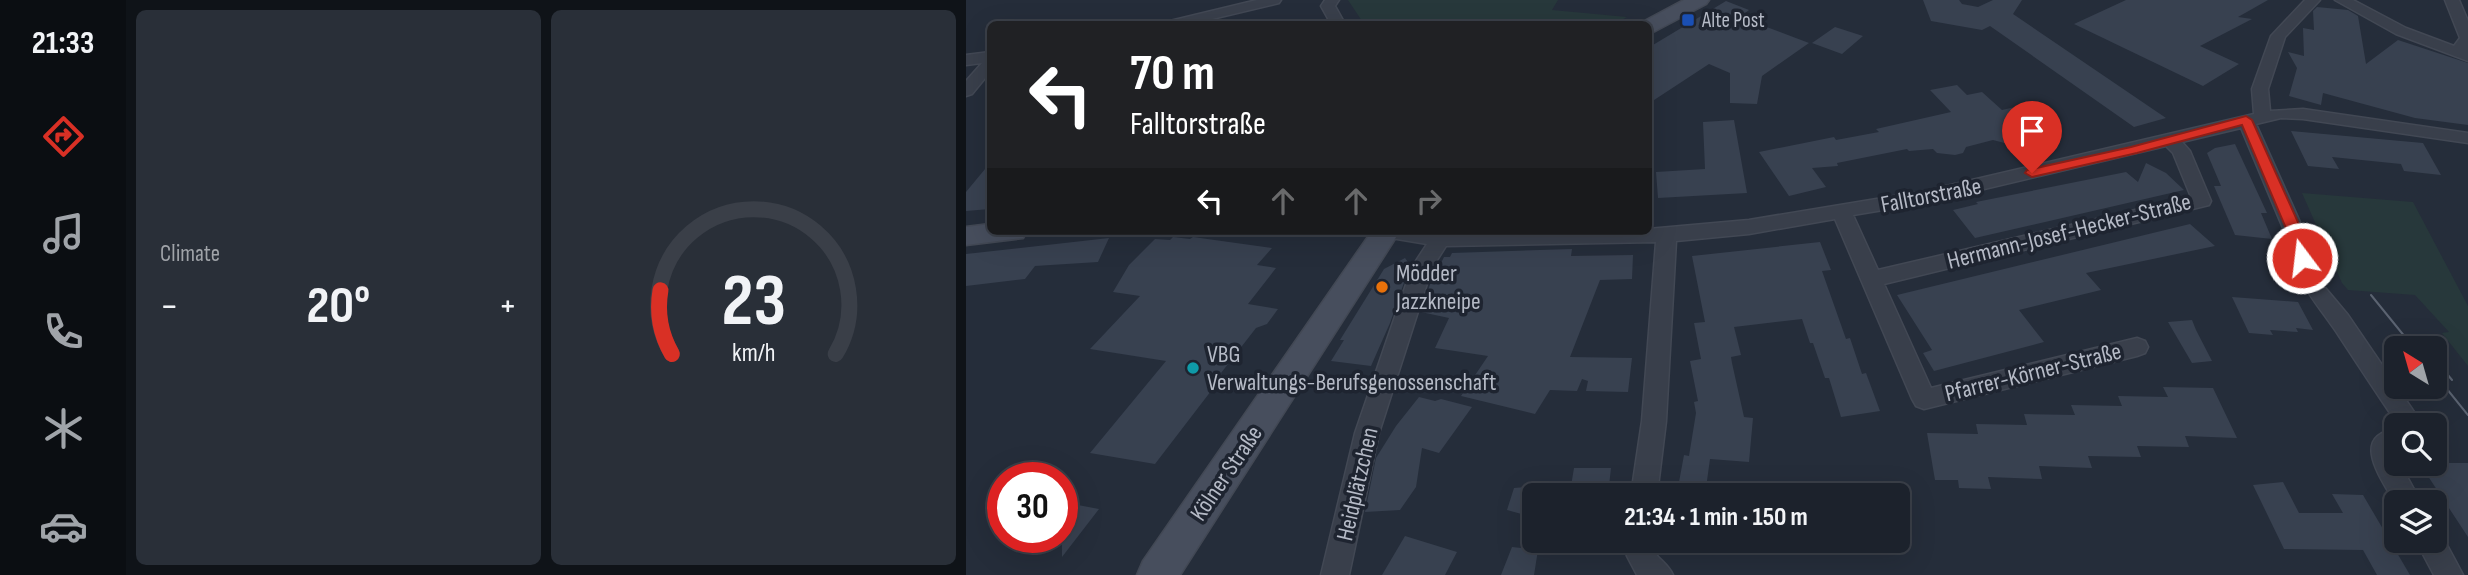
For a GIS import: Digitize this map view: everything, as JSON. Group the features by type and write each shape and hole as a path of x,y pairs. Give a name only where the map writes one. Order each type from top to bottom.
{"main road":[{"path":"1652,25 1699,0"},
{"path":"966,236 987,234"},
{"name":"Kölner Straße","path":"1157,575 1383,235"}],"street":[{"path":"1187,21 1274,0"},
{"path":"1332,0 1328,6 1336,21"},
{"path":"2313,0 2278,36 2260,89 2254,118 2313,287 2340,321 2403,413"},
{"path":"2342,0 2401,31 2463,54 2468,38 2452,0"},
{"path":"966,60 987,60"},
{"path":"966,91 987,64"},
{"name":"Falltorstraße","path":"1413,235 1440,239 1666,235 1749,227 1925,197 2254,118 2303,114 2468,138"},
{"name":"Hermann-Josef-Hecker-Straße","path":"1872,279 2202,201 2181,151 2169,140"},
{"name":"Pfarrer-Körner-Straße","path":"1842,212 1924,399 2137,347"},
{"path":"1646,483 1654,421 1666,235"},
{"name":"Heidplätzchen","path":"1335,575 1367,433 1422,267 1440,239"},
{"path":"1639,553 1649,570 1659,575"},
{"path":"2437,553 2449,575"}],"shaded area":[{"path":"1348,0 1558,0 1552,10 1627,17 1620,21 1362,21"},
{"path":"2302,193 2413,202 2468,306 2468,366 2442,333 2449,332 2415,295 2348,290 2342,283"}],"building":[{"path":"1923,0 1959,0 1962,4 1978,7 1993,0 2022,0 2013,14 2166,118 2134,127 1990,26 1982,30 1931,21"},
{"path":"2126,0 2268,0 2238,17 2252,19 2200,46 2239,64 2203,86 2074,24"},
{"path":"1726,1 1749,10 1740,17 1809,43 1762,76 1757,104 1730,103 1730,73 1709,64 1652,101 1652,46"},
{"path":"2317,7 2348,10 2358,16 2366,64 2398,40 2468,63 2468,125 2415,118 2323,93 2321,105 2289,96 2297,68 2288,52 2304,56 2303,28 2314,30 2313,11"},
{"path":"1835,27 1863,36 1842,54 1812,43"},
{"path":"1957,85 1967,95 1982,92 2002,110 2032,103 2053,122 2015,131 2035,151 1993,140 1966,147 1963,153 1955,155 1937,153 1933,149 1907,149 1837,163 1838,166 1812,168 1826,187 1789,196 1759,152 1834,137 1836,140 1879,132 1876,129 1951,112 1930,90"},
{"path":"1734,120 1747,193 1658,198 1656,172 1705,169 1703,122"},
{"path":"2291,131 2423,143 2441,175 2404,171 2401,164 2332,157 2339,169 2308,166"},
{"path":"2235,144 2267,213 2261,213 2272,239 2235,235 2214,186 2221,186 2207,153 2215,148"},
{"path":"2146,163 2166,173 2184,190 1975,238 1953,210 1978,204 1976,202 2126,172 2138,182"},
{"path":"987,167 987,209 966,211 966,192"},
{"path":"2190,224 2215,246 2086,273 2101,290 2019,310 2044,342 1934,371 1923,353 1932,350 1897,295"},
{"name":"VBG Verwaltungs-Berufsgenossenschaft","path":"1173,237 1193,237 1272,248 1257,265 1276,268 1248,304 1278,309 1267,324 1256,328 1221,373 1224,381 1219,388 1211,391 1155,464 1090,453 1166,361 1090,349 1140,296 1113,292 1129,265 1155,239 1170,240"},
{"path":"1109,238 1098,262 1035,266 1025,279 966,286 966,254"},
{"path":"1820,242 1831,270 1822,271 1846,339 1850,338 1862,374 1866,373 1880,411 1841,417 1829,378 1825,378 1802,319 1734,327 1741,355 1731,357 1732,363 1744,417 1753,418 1749,462 1710,459 1707,483 1679,483 1684,455 1689,456 1696,413 1694,402 1698,401 1690,361 1701,359 1694,323 1705,322 1692,256"},
{"path":"1572,249 1571,256 1633,255 1632,279 1600,280 1570,357 1632,358 1628,392 1586,391 1588,381 1582,379 1577,391 1550,390 1535,414 1461,396 1488,356 1435,348 1449,318 1421,312 1436,266 1439,267 1444,257 1450,257 1452,253"},
{"path":"1405,258 1410,265 1390,323 1371,366 1331,361 1344,340 1340,340 1384,269"},
{"path":"2232,297 2298,302 2313,330 2270,330 2273,335 2249,333"},
{"path":"2192,320 2212,361 2192,363 2168,322"},
{"path":"2163,387 2213,388 2237,438 2185,436 2189,447 2137,446 2141,457 2088,456 2092,468 2039,466 2042,479 1988,477 1991,489 1959,488 1958,480 1935,480 1927,433 1978,434 1976,424 2027,425 2024,414 2075,415 2071,405 2122,406 2118,396 2168,397"},
{"path":"1419,397 1435,401 1441,399 1472,407 1439,453 1422,448 1416,487 1400,510 1365,512 1376,458"},
{"path":"2447,463 2468,463 2468,537 2447,505 2447,490 2437,490 2428,476 2447,476"},
{"path":"1574,468 1611,468 1609,483 1572,483"},
{"path":"2283,482 2299,513 2343,513 2332,494 2363,495 2384,531 2384,553 2397,553 2410,575 2377,575 2363,550 2284,549 2253,485"},
{"path":"1522,487 1522,514 1507,510 1514,488"},
{"path":"1078,505 1099,509 1078,536"},
{"path":"1405,536 1457,552 1445,575 1382,575"},
{"path":"1512,547 1522,548 1522,553 1538,553 1534,575 1501,575"}],"tram line":[{"path":"2371,295 2404,336"},
{"path":"2447,374 2452,380"},
{"path":"2447,389 2468,415"}],"place":[{"name":"Alte Post","path":"1688,20"},
{"name":"Mödder Jazzkneipe","path":"1382,287"},
{"name":"VBG Verwaltungs-Berufsgenossenschaft","path":"1193,368"}],"route":[{"path":"2032,173 2246,120 2298,240 2302,258"}]}
